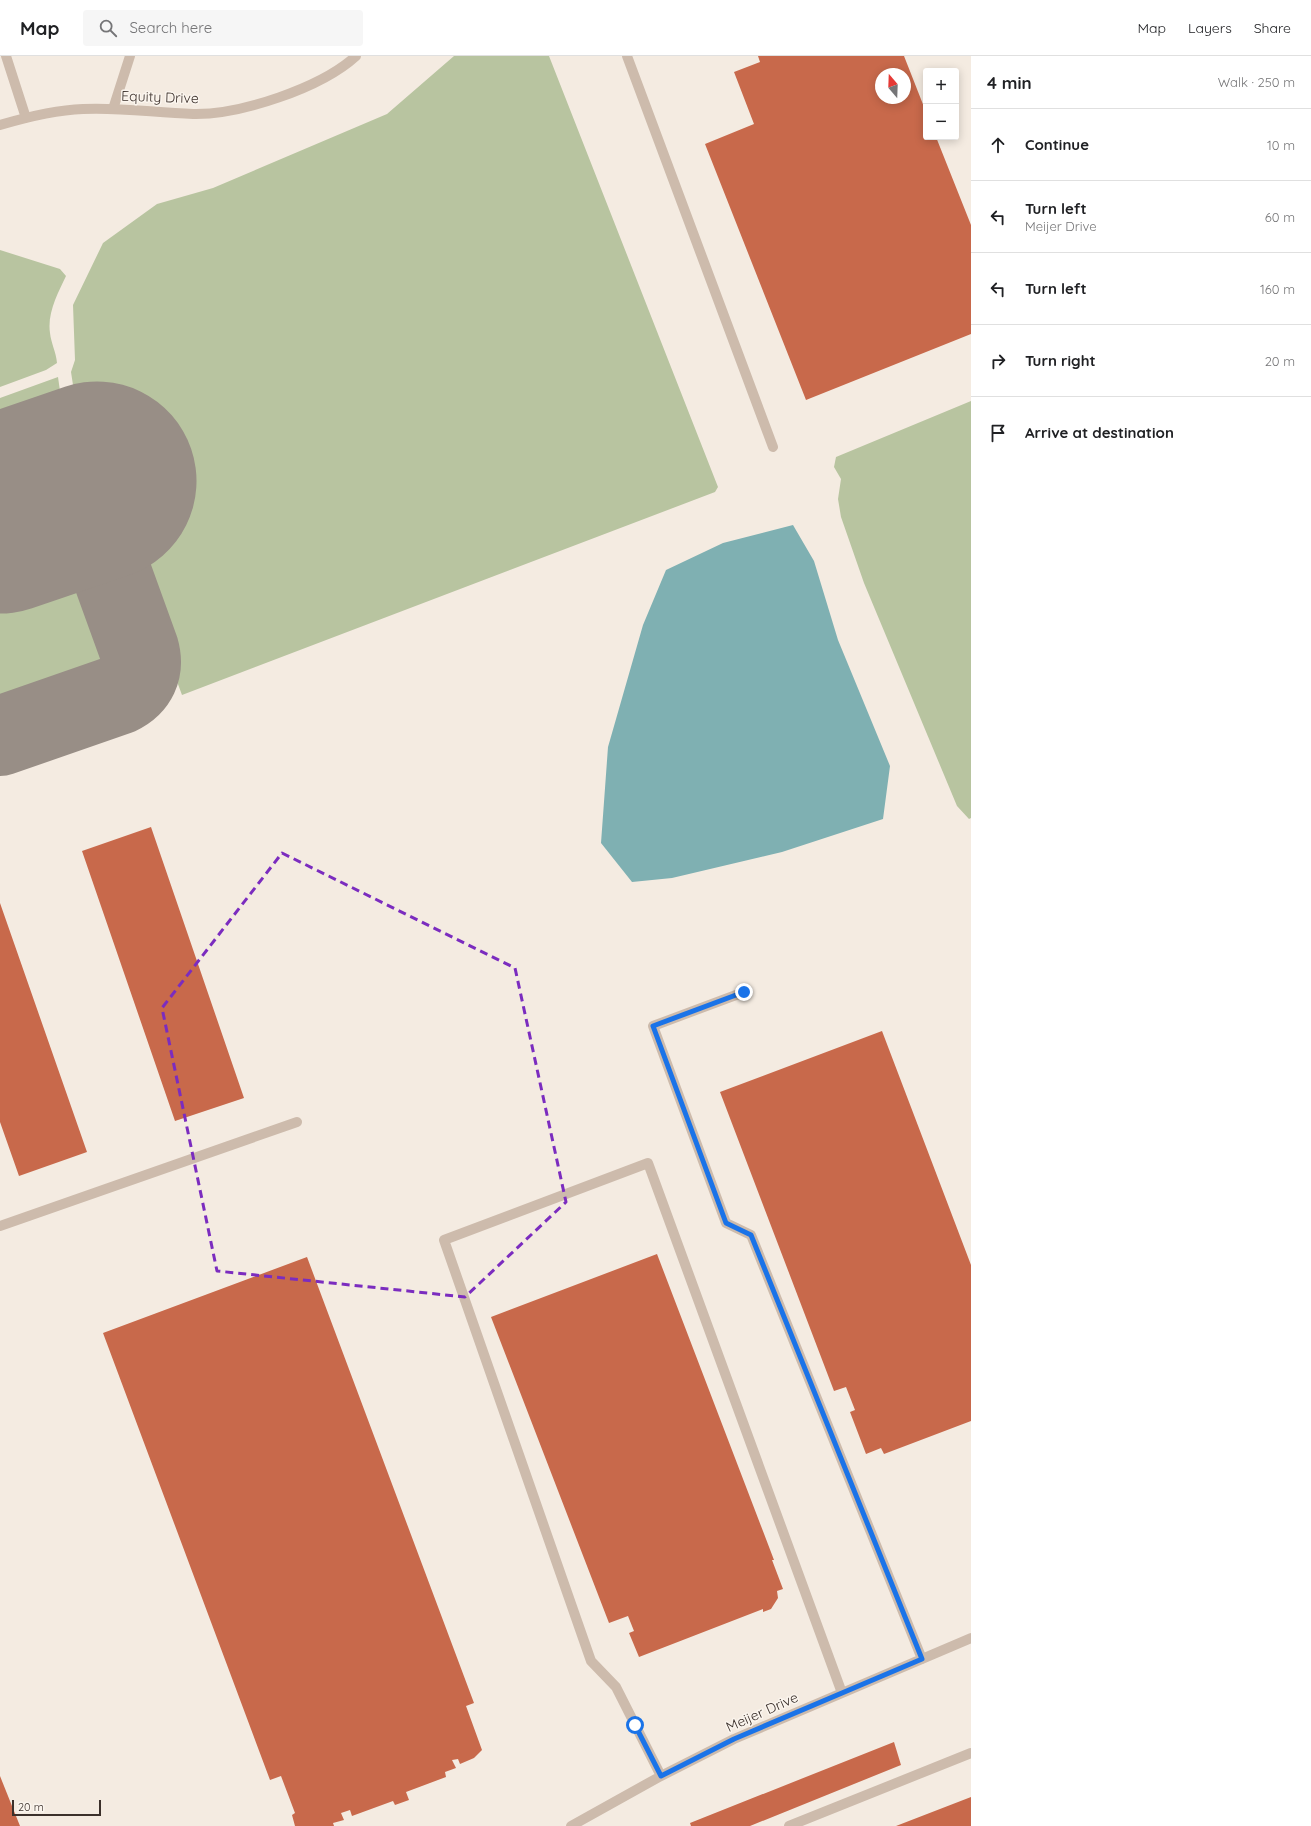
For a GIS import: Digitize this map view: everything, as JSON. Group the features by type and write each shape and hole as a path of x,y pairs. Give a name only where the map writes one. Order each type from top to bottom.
{"street":[{"path":"6,56 26,118"},
{"path":"113,109 130,56"},
{"name":"Equity Drive","path":"0,125 26,118 82,109 113,109 194,114 253,105 283,96 317,82 350,62 356,56"},
{"path":"627,56 773,447"},
{"path":"744,992 653,1026 726,1223 751,1235 922,1659"},
{"path":"0,1226 297,1122"},
{"path":"661,1776 616,1687 591,1661 444,1240 648,1163 842,1693"},
{"name":"Meijer Drive","path":"571,1826 661,1776 734,1739 971,1638"},
{"path":"789,1826 971,1753"}],"highlighted area":[{"path":"282,853 515,968 566,1202 465,1297 217,1271 162,1008"}],"green space":[{"path":"454,56 549,56 718,487 715,492 182,695 77,411 71,372 75,360 73,305 103,243 157,204 213,188 387,114"},
{"path":"0,250 60,269 66,276 54,303 49,326 57,363 46,370 0,387"},
{"path":"58,377 62,405 73,435 0,460 0,398"},
{"path":"971,401 971,818 969,819 957,806 864,583 841,517 838,499 841,479 834,467 836,457"},
{"path":"67,534 99,589 116,666 42,703 0,718 0,557"}],"water":[{"path":"793,525 814,561 838,640 890,766 883,819 782,852 672,878 632,882 601,843 608,747 643,625 666,570 723,543"}],"building":[{"path":"758,56 904,56 909,68 875,68 875,104 911,104 911,74 923,104 923,140 937,140 971,225 971,334 806,400 705,144 754,124 734,72 760,62"},
{"path":"151,827 244,1098 175,1121 82,851"},
{"path":"0,903 87,1152 19,1176 0,1122"},
{"path":"882,1031 971,1265 971,1421 884,1454 881,1448 866,1454 850,1412 855,1410 846,1387 834,1391 720,1092"},
{"path":"657,1254 774,1560 772,1560 783,1589 777,1591 778,1598 771,1609 763,1612 763,1609 639,1657 629,1633 634,1631 628,1616 609,1623 491,1317"},
{"path":"307,1257 474,1703 466,1706 482,1750 474,1758 460,1764 458,1759 452,1760 456,1768 445,1772 446,1777 406,1792 409,1800 395,1805 393,1801 352,1816 350,1810 341,1813 344,1820 333,1823 334,1826 295,1826 292,1815 295,1813 281,1776 270,1780 103,1333"},
{"path":"894,1742 901,1765 750,1826 691,1826 690,1823"},
{"path":"0,1776 20,1826 0,1826"},
{"path":"971,1797 971,1826 896,1826"}],"taxiway":[{"path":"0,736 118,695 135,682 140,670 141,657 139,649 80,486"}],"runway":[{"path":"0,514 97,481"}],"route":[{"path":"635,1725 661,1776 734,1739 922,1659 751,1235 726,1223 653,1026 744,992"}]}
